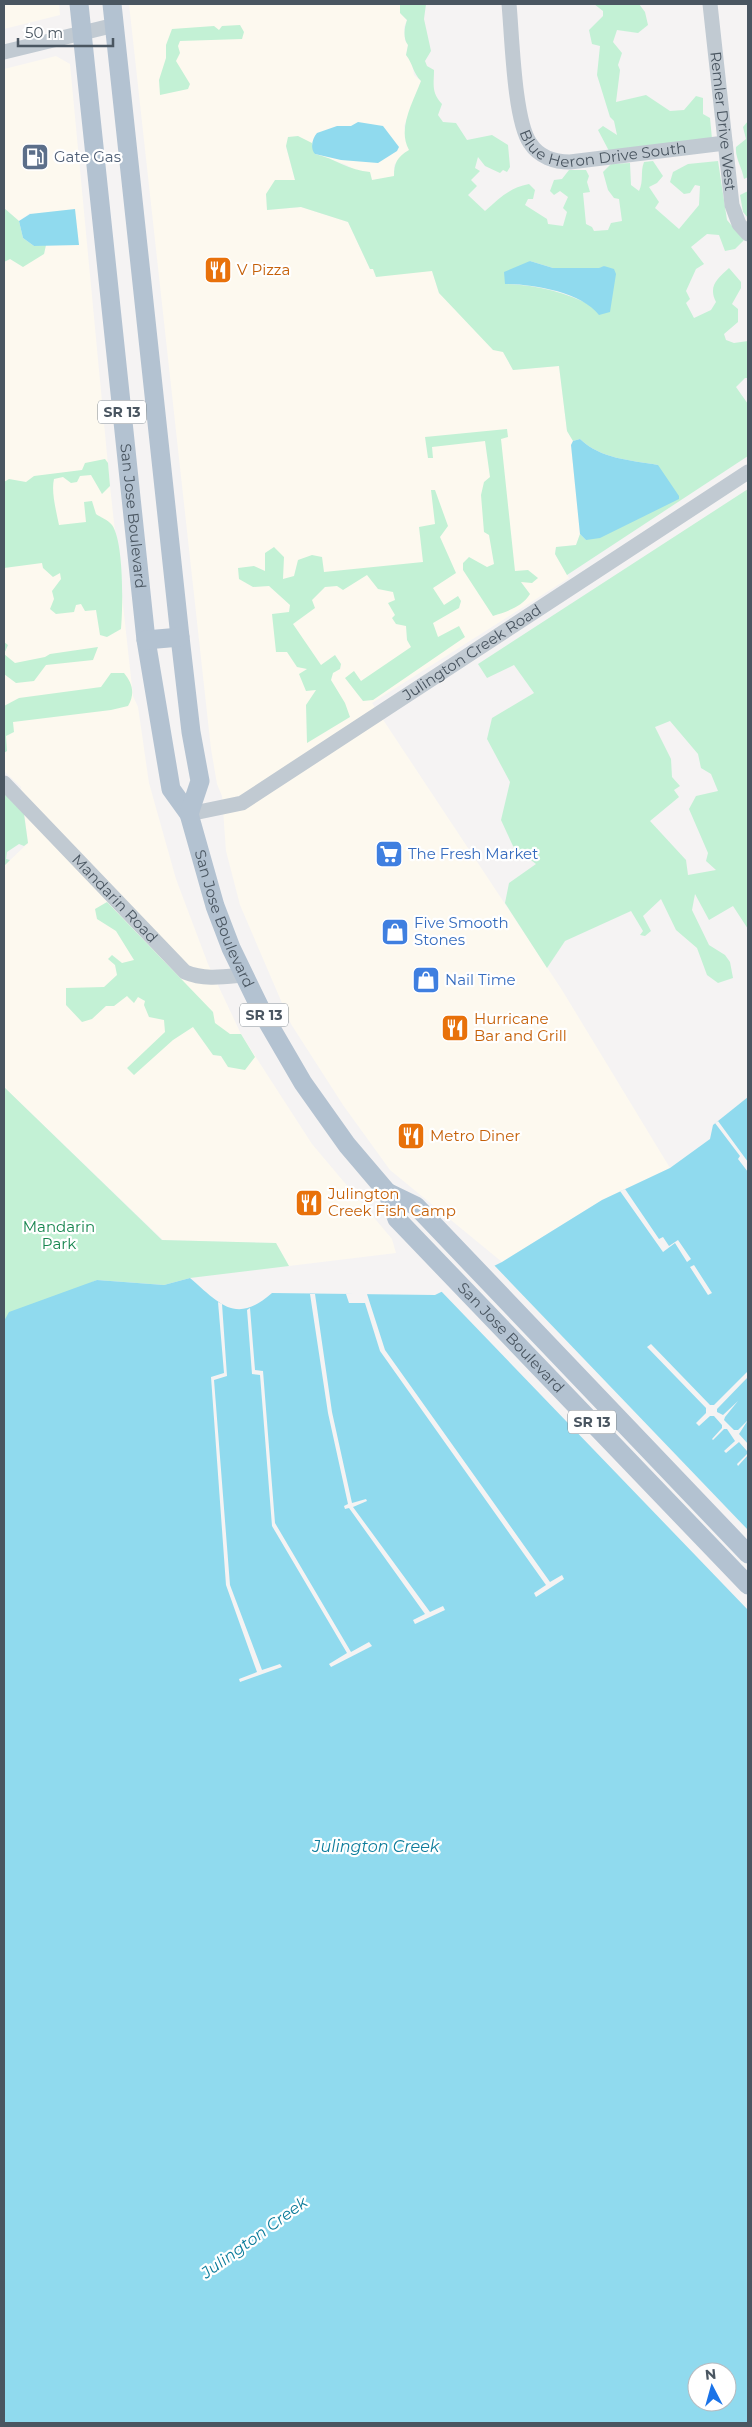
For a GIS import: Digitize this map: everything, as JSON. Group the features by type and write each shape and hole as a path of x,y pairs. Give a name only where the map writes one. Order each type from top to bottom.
{"main road":[{"name":"San Jose Boulevard","path":"79,4 146,640 161,738 171,789 189,814 215,906 243,975 264,1016 303,1083 347,1146 387,1192 397,1219 748,1585"},
{"name":"SR 13","path":"112,4 180,637 191,732 200,781 189,814"},
{"path":"109,289 142,285"},
{"path":"146,640 180,637"},
{"name":"San Jose Boulevard","path":"387,1192 416,1206 450,1244 748,1554"}],"street":[{"name":"Blue Heron Drive South","path":"510,4 521,121 530,143 540,154 553,160 570,162 725,143"},
{"name":"Remler Drive West","path":"710,4 732,205 739,224 748,233"},
{"path":"4,52 114,25"},
{"name":"Julington Creek Road","path":"189,814 242,803 748,472"},
{"name":"Mandarin Road","path":"4,783 185,972 209,978 243,975"}],"shaded area":[{"path":"4,4 59,4 60,15 4,29"},
{"path":"129,4 400,4 400,13 407,20 404,27 405,41 408,45 406,55 412,63 414,75 421,81 404,126 409,150 394,165 394,177 372,181 369,172 356,171 347,165 315,154 313,151 286,147 295,180 268,210 301,207 348,222 370,269 432,271 439,293 503,352 513,370 559,366 567,431 573,441 571,445 580,534 576,545 556,547 555,554 569,578 372,703 562,990 670,1168 602,1200 502,1262 390,1170 343,1105 291,1024 240,905 226,851 222,796 217,784 211,749"},
{"path":"56,56 70,64 110,486 133,696 138,707 149,783 176,879 208,964 241,1034 312,1144 392,1239 396,1253 289,1266 276,1243 163,1240 4,1087 4,866 28,843 21,787 4,771 4,262 10,259 44,254 46,245 79,245 30,213 19,221 4,208 4,69"}],"green space":[{"path":"400,4 426,4 424,19 431,51 425,61 427,66 434,70 435,92 442,104 438,115 443,122 456,123 467,140 492,135 508,145 510,167 507,172 503,170 500,173 485,166 478,157 475,168 480,171 471,180 477,186 468,195 485,211 510,191 529,184 535,190 533,199 528,199 525,205 547,219 548,224 563,226 567,212 563,208 568,197 560,191 554,195 550,191 554,180 562,179 569,170 586,170 589,176 587,182 590,192 583,193 586,224 592,227 594,231 608,230 611,223 622,221 619,199 614,198 608,190 603,172 611,164 630,163 631,185 639,191 644,162 653,161 663,176 657,183 649,187 659,202 655,208 679,229 699,205 700,186 695,185 690,193 684,194 670,182 673,172 688,164 718,161 727,220 744,240 735,249 725,251 719,235 707,234 691,247 704,264 696,269 686,291 690,299 686,303 694,318 711,310 716,302 713,287 729,268 741,282 741,288 732,304 738,309 738,322 724,334 726,340 734,343 748,341 748,378 745,378 736,387 748,404 748,456 567,575 555,554 556,547 576,545 580,534 586,540 658,465 616,458 597,451 580,439 573,441 567,431 559,366 513,370 503,352 493,350 439,293 432,271 376,277 373,269 370,269 348,222 301,207 267,210 266,194 275,180 295,180 286,146 288,137 298,136 312,143 315,154 356,169 370,172 372,180 394,176 397,161 409,150 406,142 405,124 421,81 406,55 408,45 404,33 407,20 400,13","holes":["530,261 553,268 600,268 605,266 593,307 562,293 505,284"]},
{"path":"594,4 639,4 645,12 648,25 638,33 617,30 613,42 622,53 618,65 620,70 616,102 646,95 670,111 684,110 696,96 703,98 703,114 710,118 712,139 609,151 598,130 603,126 617,135 614,121 610,117 597,75 600,46 592,44 589,30 603,16 603,11"},
{"path":"240,25 244,32 242,39 180,41 178,46 180,53 176,61 190,84 188,89 160,95 159,80 166,58 166,45 172,29 214,26 219,30 222,26"},
{"path":"748,121 748,177 744,179 736,147 746,139 743,127"},
{"path":"748,191 748,218 743,212 740,195"},
{"path":"4,208 19,221 23,238 34,246 46,245 44,254 23,267 10,259 4,262"},
{"path":"507,429 508,437 501,439 515,571 528,570 538,578 532,583 521,582 530,594 523,602 514,608 493,616 463,570 463,563 469,557 487,567 494,564 489,535 484,532 481,495 484,482 490,477 485,441 432,447 433,458 428,458 425,437"},
{"path":"105,459 108,463 110,486 102,494 91,475 80,476 77,482 71,483 63,477 54,479 53,490 59,525 86,522 84,502 92,501 96,514 110,523 116,533 122,575 121,629 107,637 100,635 96,610 85,611 81,604 76,605 74,612 56,614 50,609 54,599 52,591 61,579 60,573 53,577 43,568 42,563 4,568 4,482 9,479 26,482 34,476 82,470 85,463"},
{"path":"748,489 748,929 733,906 709,920 695,894 692,910 709,945 725,955 730,962 733,978 718,983 707,975 697,948 676,930 661,899 643,916 651,931 645,936 640,935 643,931 631,911 565,941 547,968 505,903 509,883 536,864 513,846 501,820 510,782 487,739 492,718 534,693 514,665 487,678 478,664","holes":["670,721 698,754 701,768 711,774 718,791 696,796 689,809 708,853 706,861 716,870 688,875 686,860 650,821 679,797 674,790 680,786 672,777 671,759 655,727"]},
{"path":"431,490 435,490 448,526 440,537 456,573 433,588 444,605 458,596 461,601 459,608 433,623 438,637 459,626 465,637 373,700 363,701 345,678 354,671 361,681 411,647 407,640 406,626 396,624 392,618 395,615 388,603 395,600 393,592 378,589 367,575 343,590 337,586 325,587 312,600 315,608 293,624 321,665 335,655 341,664 340,669 333,673 331,680 345,703 350,717 307,743 306,705 316,690 306,691 299,674 307,669 297,667 287,652 276,652 272,614 289,612 290,605 269,586 253,587 239,579 238,568 254,566 265,571 265,553 274,547 284,557 283,579 294,576 298,560 312,555 322,557 324,572 423,562 419,527 435,524"},
{"path":"4,642 8,645 4,654"},
{"path":"98,647 93,660 46,665 34,681 16,683 4,674 4,654 15,663 45,657 50,654"},
{"path":"111,673 124,673 129,681 132,693 128,706 111,710 13,722 14,732 6,736 7,751 4,753 4,706 19,698 101,687"},
{"path":"4,793 24,814 28,843 24,846 19,844 7,852 6,859 10,860 4,866"},
{"path":"107,902 213,1012 215,1023 230,1034 241,1034 255,1057 245,1070 228,1067 221,1056 213,1055 193,1027 173,1040 134,1075 127,1068 165,1032 164,1020 149,1017 144,1005 145,1001 138,997 134,1003 127,996 114,1006 106,1006 92,1019 82,1022 66,1005 66,988 104,987 117,975 115,965 108,959 112,955 122,963 134,960 116,931 97,919 95,909"},
{"name":"Mandarin Park","path":"4,1087 162,1240 276,1243 289,1266 190,1278 164,1285 97,1280 4,1321"}],"water":[{"path":"358,122 383,126 399,147 397,151 378,163 341,160 315,154 312,144 317,133 337,126 351,126"},
{"path":"75,209 79,245 34,246 23,238 19,221 30,214"},
{"path":"530,261 553,268 599,268 604,266 614,269 616,274 610,312 599,315 581,300 556,291 505,284 504,272"},
{"path":"580,439 597,451 616,458 658,465 679,496 679,499 600,538 586,540 580,534 571,445 573,441"},
{"name":"Julington Creek","path":"748,1097 748,2423 4,2423 4,1321 9,1312 97,1280 164,1285 190,1278 220,1303 238,1309 248,1308 259,1303 272,1293 435,1295 502,1262 602,1200 670,1168 710,1139 713,1125"}],"pier":[{"path":"718,1121 748,1162 748,1172 738,1159 740,1156 715,1123"},
{"path":"625,1189 659,1239 663,1237 669,1246 678,1240 691,1259 687,1262 675,1243 663,1252 620,1191"},
{"path":"493,1264 748,1530 748,1610 440,1290"},
{"path":"694,1265 712,1293 708,1295 690,1267"},
{"path":"310,1294 315,1294 332,1412 352,1503 366,1499 367,1501 353,1507 430,1612 443,1606 445,1610 415,1624 413,1620 425,1614 349,1508 345,1509 344,1506 348,1504 328,1413"},
{"path":"346,1294 367,1294 385,1350 550,1582 562,1575 564,1579 536,1597 534,1593 546,1585 380,1351 365,1303 349,1303"},
{"path":"218,1302 222,1304 227,1376 214,1380 230,1585 262,1670 280,1664 282,1667 240,1682 239,1679 257,1672 226,1585 211,1377 224,1373"},
{"path":"250,1308 255,1370 263,1371 275,1523 351,1652 369,1642 372,1646 331,1667 329,1664 347,1653 272,1526 260,1375 252,1374 247,1310"},
{"path":"651,1344 710,1405 714,1405 748,1371 748,1377 717,1409 717,1412 723,1415 738,1401 724,1420 734,1430 738,1430 748,1420 739,1434 748,1444 748,1455 738,1466 737,1464 747,1454 747,1451 739,1442 726,1453 724,1451 735,1441 727,1429 724,1429 712,1439 722,1428 722,1425 714,1416 710,1416 699,1426 696,1423 706,1413 706,1408 647,1347"}],"place":[{"name":"Gate Gas","path":"35,157"},
{"name":"V Pizza","path":"218,270"},
{"name":"The Fresh Market","path":"389,854"},
{"name":"Five Smooth Stones","path":"395,932"},
{"name":"Nail Time","path":"426,980"},
{"name":"Hurricane Bar and Grill","path":"455,1028"},
{"name":"Metro Diner","path":"411,1136"},
{"name":"Julington Creek Fish Camp","path":"309,1203"}]}
